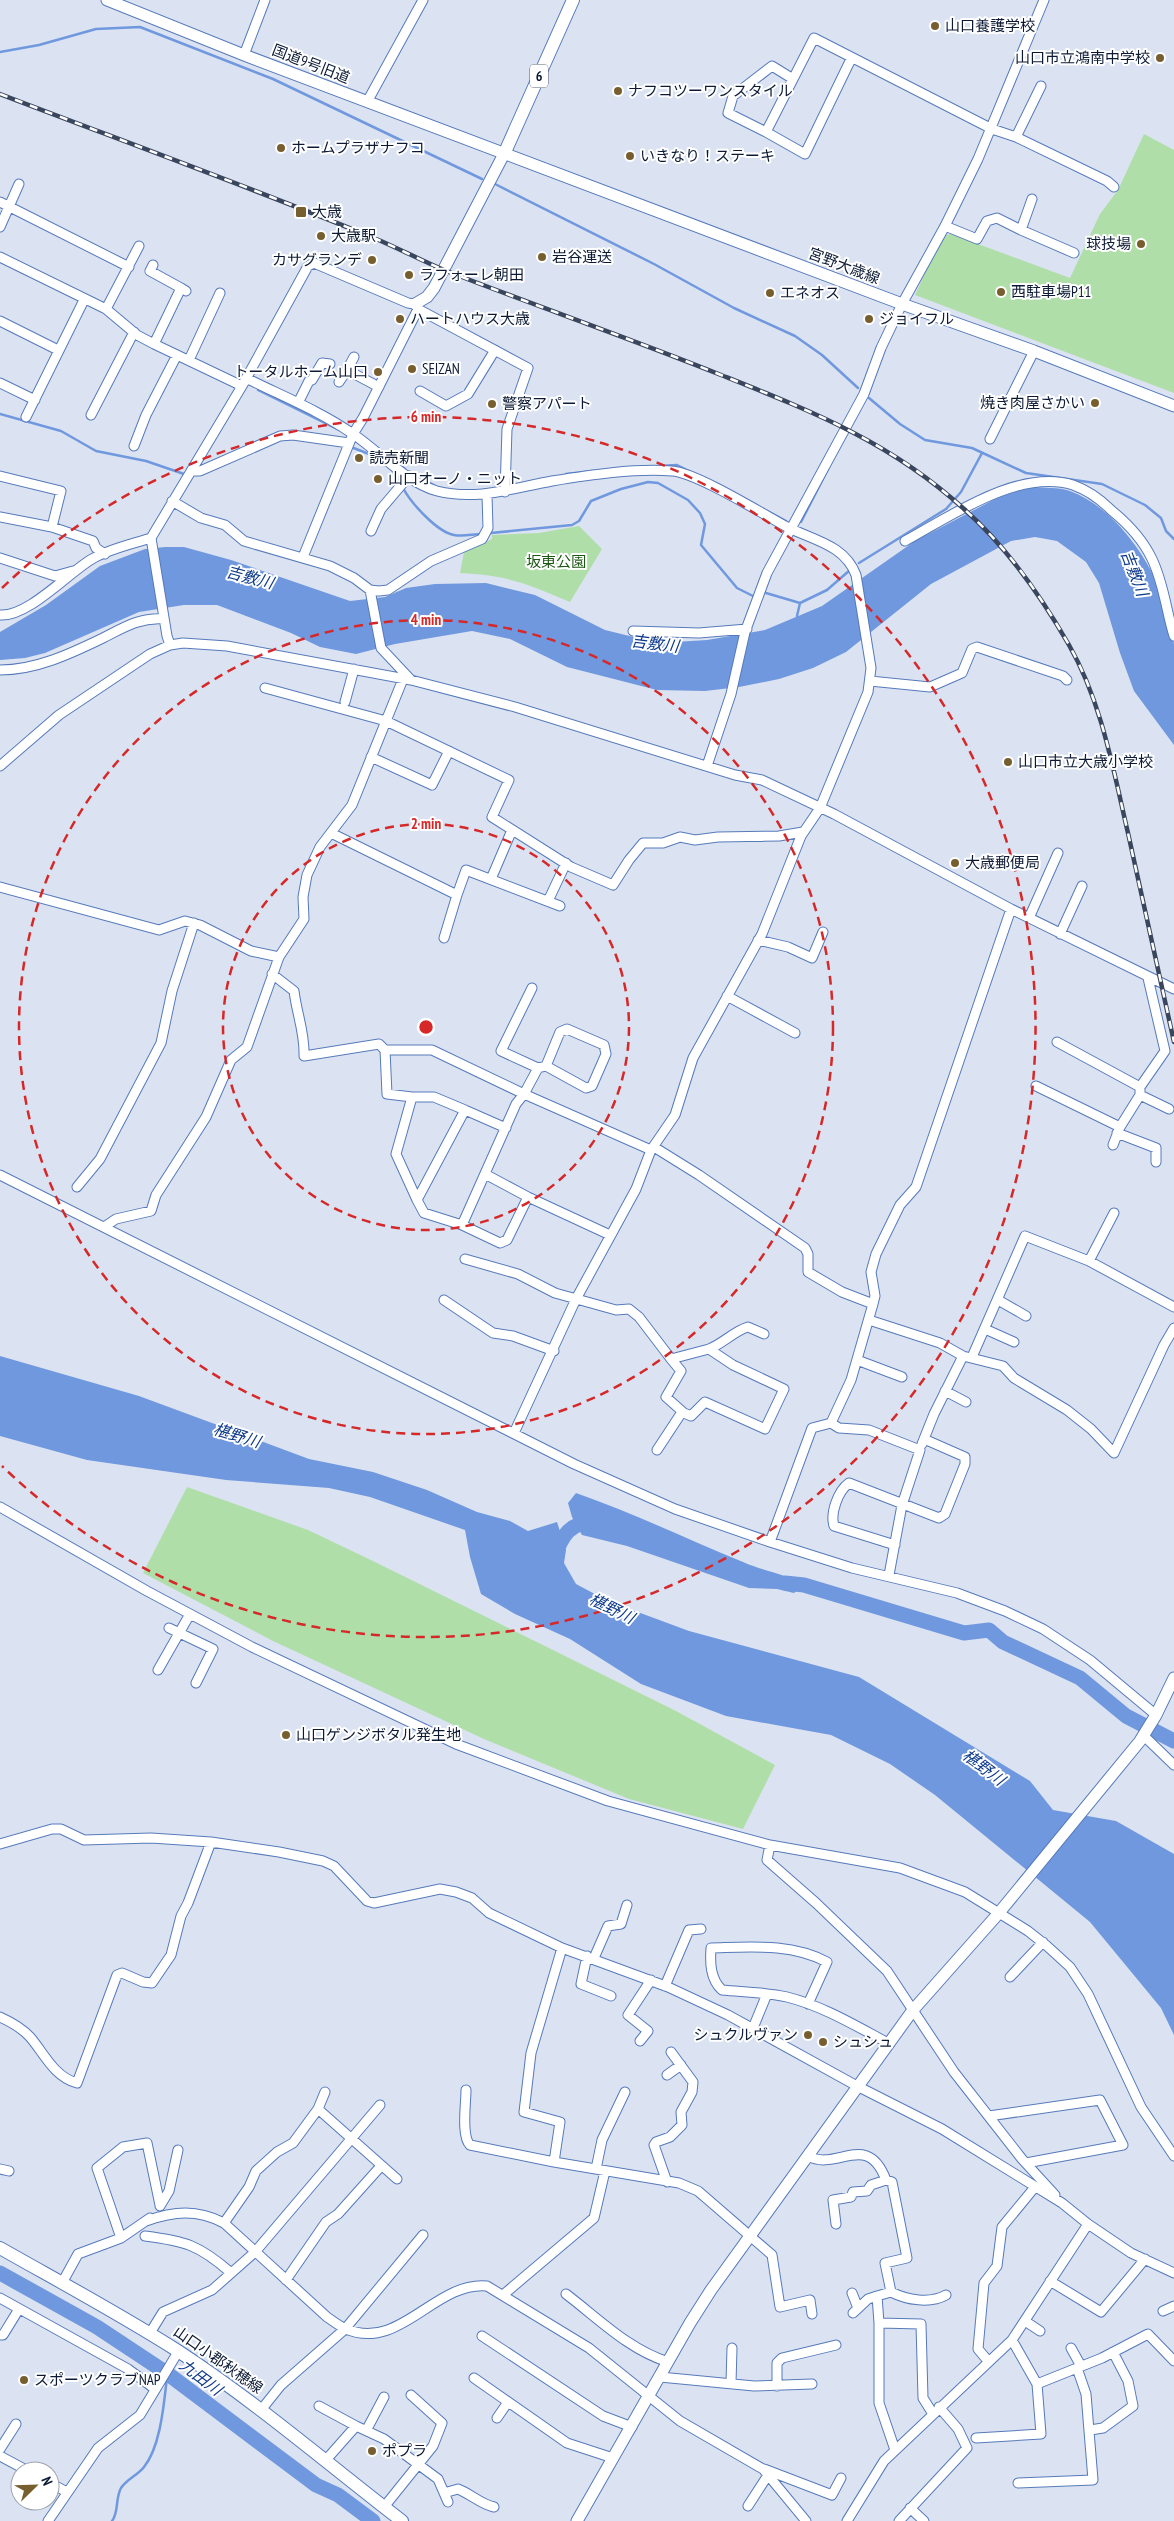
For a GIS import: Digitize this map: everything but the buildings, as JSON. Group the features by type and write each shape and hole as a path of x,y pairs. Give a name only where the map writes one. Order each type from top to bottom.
{"main road":[{"name":"6","path":"505,152 573,0"},
{"name":"山口小郡秋穂線","path":"0,2248 150,2333 176,2356 261,2410 402,2521"}],"street":[{"name":"国道9号旧道","path":"107,0 367,102 505,152"},
{"path":"244,55 265,0"},
{"path":"367,102 423,0"},
{"path":"707,766 731,694 746,631 767,574 864,394 881,348 902,304 945,226 992,129 1044,0"},
{"path":"766,132 814,38 851,59 992,129 1016,138 1107,180 1114,188"},
{"path":"793,78 772,66 733,96 728,113 805,154 851,59"},
{"path":"1016,138 1041,86"},
{"path":"303,556 348,443 379,387 417,306 434,288 505,152"},
{"name":"宮野大歳線","path":"505,152 902,304 1034,351 1174,406"},
{"path":"0,227 19,184"},
{"path":"1021,230 1032,199"},
{"path":"0,202 129,266"},
{"path":"945,226 977,239 987,221 997,218 1074,253"},
{"path":"106,309 140,246"},
{"path":"0,257 84,300 106,309 134,332 154,344 189,360 298,403 353,434 409,476 434,490 456,494 486,495 591,476 673,471 714,488 792,529 838,550 854,568 872,668 870,681 820,808 803,832 758,940 694,1058 675,1115 653,1149 636,1189 576,1299 554,1351 514,1433"},
{"path":"170,645 151,541 172,501 244,382 308,266 314,263 417,306 528,368 507,430 505,492"},
{"path":"150,271 183,289 154,344"},
{"path":"189,360 220,293"},
{"path":"26,417 84,300"},
{"path":"0,322 58,350"},
{"path":"91,415 134,332"},
{"path":"420,391 446,406 468,394 495,350"},
{"path":"990,439 1034,351"},
{"path":"134,446 146,415 177,355"},
{"path":"340,382 354,357"},
{"path":"298,403 309,381 312,380 322,363 330,364"},
{"path":"347,370 379,387"},
{"path":"0,383 35,400"},
{"path":"191,471 200,471 280,436 293,435 348,443"},
{"path":"0,476 61,491 52,527"},
{"path":"371,531 381,509 409,476"},
{"path":"905,541 979,501 1018,485 1056,482 1074,485 1103,502 1129,524 1151,558 1165,592 1171,609 1174,636"},
{"path":"371,593 388,590 431,561 482,540 488,528 486,495"},
{"path":"172,501 201,518 225,525 244,541 303,556 340,571 371,593 381,648 407,679"},
{"path":"0,517 52,527 92,541 96,548 105,554"},
{"path":"0,615 6,615 28,605 93,558 151,541"},
{"path":"0,558 55,576 76,571"},
{"path":"0,670 17,670 51,661 134,622 151,618 164,619"},
{"path":"633,631 699,633 746,631"},
{"path":"0,766 59,715 150,654 170,645 182,643 227,646 407,679 515,707 735,775 762,780 820,808 1060,934 1174,989"},
{"path":"870,681 930,687 962,673 972,649 977,647 1063,676 1067,680"},
{"path":"346,702 354,669"},
{"path":"104,1228 116,1219 151,1211 156,1195 206,1116 231,1060 247,1047 279,957 304,919 303,897 306,875 320,847 352,806 386,721 407,679"},
{"path":"265,688 386,721 509,780 492,818 566,863 613,885 628,860 643,843 663,843 680,837 696,840 718,837 743,838 803,832"},
{"path":"371,757 432,785 449,751"},
{"path":"491,879 512,830"},
{"path":"331,833 457,895"},
{"path":"1029,918 1058,853"},
{"path":"548,901 566,863"},
{"path":"444,938 466,870 560,906"},
{"path":"1060,934 1082,886"},
{"path":"0,887 159,930 185,921 194,923 251,951 279,957"},
{"path":"831,1423 851,1380 869,1320 874,1296 872,1272 876,1254 900,1205 916,1187 1011,909"},
{"path":"77,1187 100,1159 161,1043 172,991 194,923"},
{"path":"758,940 788,947 812,958 823,932"},
{"path":"272,974 294,992 296,1009 305,1036 304,1056 379,1044 385,1050 386,1094 434,1097 506,1128"},
{"path":"1113,1145 1140,1091 1165,1051 1148,978"},
{"path":"462,1225 516,1104 542,1067 560,1032 566,1029 604,1045 606,1054 592,1086 586,1088 542,1067 501,1051 532,988"},
{"path":"727,996 795,1033"},
{"path":"1057,1042 1169,1109"},
{"path":"385,1050 432,1050 524,1094 653,1149 699,1175 805,1248 808,1254 808,1272 842,1292 873,1304"},
{"path":"1036,1086 1156,1148 1156,1162"},
{"path":"412,1097 396,1154 424,1213 462,1225 500,1244 507,1240 528,1197"},
{"path":"417,1200 465,1110"},
{"path":"485,1174 528,1197 610,1235"},
{"path":"0,1175 574,1464 675,1509 852,1568 957,1592 1043,1629 1090,1660 1156,1715"},
{"path":"1089,1261 1114,1212"},
{"path":"889,1575 902,1505 924,1439 945,1391 985,1329 1026,1236 1089,1261 1174,1307"},
{"path":"466,1259 518,1274 544,1289 576,1299 616,1310 629,1309 639,1317 681,1371 666,1397 682,1412 691,1416 705,1402 765,1429 784,1389 733,1364 709,1349"},
{"path":"444,1300 493,1333 513,1336 554,1351"},
{"path":"998,1300 1026,1316"},
{"path":"869,1320 940,1343 968,1356 1003,1366 1014,1378 1066,1410 1091,1429 1114,1453 1164,1345 1174,1328"},
{"path":"671,1359 709,1349 729,1339 738,1330 748,1327 764,1334"},
{"path":"985,1329 1014,1342"},
{"path":"857,1360 902,1377"},
{"path":"945,1391 966,1402"},
{"path":"658,1450 682,1412"},
{"path":"770,1542 812,1428 831,1423 839,1428 869,1430 920,1450"},
{"path":"895,1544 834,1526 832,1519 842,1488 849,1483 939,1518 945,1514 966,1464 965,1457 924,1439"},
{"path":"0,1507 252,1647 456,1744 608,1801 770,1845 900,1868 965,1892 1000,1911 1042,1942 1070,1968 1088,1994 1141,2107 1174,2156"},
{"path":"158,1670 190,1614"},
{"path":"169,1628 212,1649 196,1683"},
{"path":"577,2521 690,2323 749,2237 912,2010 1000,1911 1142,1738 1156,1715 1174,1678"},
{"path":"1142,1738 1174,1765"},
{"path":"0,1844 52,1829 62,1829 84,1840 97,1841 129,1837 211,1842 279,1852 323,1861 334,1866 367,1901 374,1903 440,1889 456,1892 472,1898 489,1913 562,1948 665,1986 753,2028 857,2086 942,2129 1062,2203 1088,2224 1144,2259 1174,2273"},
{"path":"0,2017 22,2029 46,2061 70,2081 77,2083 117,1975 122,1973 143,1982 152,1983 171,1956 181,1916 188,1903 211,1842"},
{"path":"770,1845 767,1860 816,1903 887,1971 954,2072 1026,2163 1062,2203"},
{"path":"611,1996 580,1988 590,1957 608,1926 621,1924 627,1905"},
{"path":"665,1986 689,1930 701,1930"},
{"path":"1010,1977 1042,1942"},
{"path":"808,2004 827,1962 817,1957 782,1947 711,1948 710,1964 716,1984 722,1990 767,1994 808,2004 888,2043"},
{"path":"554,2162 560,2122 524,2112 531,2053 562,1948"},
{"path":"640,2041 648,2031 626,2017 650,1980"},
{"path":"753,2028 767,1994"},
{"path":"667,2182 654,2145 656,2142 670,2137 682,2126 681,2112 694,2087 671,2052"},
{"path":"667,2075 681,2065"},
{"path":"466,2090 464,2136 470,2145 689,2186 698,2191 772,2255 780,2307 809,2296 812,2314"},
{"path":"224,2223 249,2188 256,2172 278,2152 293,2143 318,2109 325,2092"},
{"path":"503,2295 594,2218 602,2140 625,2092"},
{"path":"989,2116 1100,2100 1123,2145 1026,2163"},
{"path":"150,2333 163,2312 212,2290 230,2272 255,2252 380,2105"},
{"path":"318,2109 397,2179"},
{"path":"121,2238 97,2168 123,2147 147,2143 160,2205"},
{"path":"62,2283 78,2254 121,2238 146,2221 160,2205 168,2190 178,2150"},
{"path":"808,2156 816,2160 847,2155 868,2157 875,2160 886,2180"},
{"path":"286,2280 326,2222 338,2214 382,2166"},
{"path":"836,2224 829,2200 851,2196 853,2192 867,2190 871,2186 886,2180 892,2182 907,2258 885,2263 891,2292"},
{"path":"988,2361 978,2349 984,2283 997,2266 1002,2227 1035,2187"},
{"path":"146,2221 166,2214 188,2212 214,2218 224,2223 327,2317 345,2329 370,2334 382,2331 414,2316 446,2295 473,2285 487,2286 589,2348 649,2397 710,2440 766,2472 832,2495 841,2478"},
{"path":"847,2521 884,2460 1012,2340 1088,2224"},
{"path":"145,2236 196,2246 209,2254 230,2272"},
{"path":"261,2410 281,2385 345,2329 423,2236"},
{"path":"1050,2281 1101,2312 1144,2259"},
{"path":"852,2293 855,2310 868,2299 891,2292 898,2296 931,2301 946,2295"},
{"path":"566,2294 587,2313 620,2337 653,2357 668,2362"},
{"path":"877,2296 880,2403 895,2450"},
{"path":"0,2298 156,2386"},
{"path":"1164,2311 1174,2306"},
{"path":"0,2335 3,2336 19,2309"},
{"path":"1024,2321 1040,2331"},
{"path":"879,2323 921,2324 923,2398 958,2429 967,2448 899,2521"},
{"path":"1037,2384 1113,2352 1148,2334 1174,2361"},
{"path":"482,2336 603,2416 632,2426"},
{"path":"976,2438 1042,2438 1037,2384 1012,2340"},
{"path":"777,2386 777,2363 782,2358 836,2345"},
{"path":"731,2383 732,2348"},
{"path":"1018,2483 1093,2480 1086,2394 1079,2367 1071,2348"},
{"path":"1090,2430 1103,2428 1134,2406 1128,2381 1113,2352"},
{"path":"48,2521 98,2448 140,2415 176,2356"},
{"path":"660,2377 777,2386 812,2384"},
{"path":"474,2378 566,2443 595,2454 614,2458"},
{"path":"384,2507 434,2446 442,2423 411,2395"},
{"path":"367,2429 384,2397"},
{"path":"497,2418 508,2402"},
{"path":"319,2406 356,2426 367,2429 399,2449 438,2479 446,2497 458,2488 471,2494 483,2505 494,2507"},
{"path":"0,2448 16,2424"},
{"path":"325,2462 356,2426"},
{"path":"748,2506 766,2472"},
{"path":"766,2472 806,2521"},
{"path":"60,2488 67,2492"},
{"path":"910,2508 924,2521"}],"green space":[{"path":"1144,134 1174,150 1174,393 915,295 942,236 951,234 1070,278 1100,214 1118,190"},
{"name":"坂東公園","path":"579,526 602,549 570,602 542,590 504,578 460,573 464,552 492,539 492,535 539,533"},
{"path":"187,1487 308,1530 676,1711 775,1765 743,1829 629,1799 484,1739 273,1641 143,1573"}],"water":[{"name":"吉敷川","path":"1032,487 1066,490 1090,501 1109,516 1142,554 1164,600 1171,623 1174,645 1174,745 1134,691 1120,653 1099,583 1086,562 1057,541 1035,537 1011,541 931,584 846,652 813,668 779,679 739,687 705,691 657,690 567,667 510,639 472,631 395,644 356,654 320,647 291,633 217,605 184,605 139,612 45,653 25,658 0,660 0,632 46,605 100,566 145,549 165,547 184,547 231,560 350,601 385,597 406,588 435,584 486,583 535,595 605,630 658,643 707,640 765,630 822,606 915,541 999,497"},
{"name":"椹野川","path":"0,1356 139,1396 309,1459 373,1472 427,1490 477,1512 510,1521 528,1531 557,1522 566,1550 564,1563 576,1584 608,1601 689,1631 859,1677 1030,1781 1053,1810 1116,1821 1174,1854 1174,2035 1161,2008 1090,1922 935,1795 890,1764 831,1735 726,1716 641,1684 570,1639 515,1614 481,1594 470,1557 465,1530 370,1497 329,1488 226,1480 87,1460 0,1436"},
{"path":"576,1493 804,1585 794,1593 777,1589 749,1588 627,1546 582,1535 572,1517 568,1503"}],"waterway":[{"path":"0,52 39,45 96,29 140,27 273,79 482,179"},
{"path":"495,184 654,264 734,308 795,336 822,355 858,388"},
{"path":"258,390 339,430"},
{"path":"869,398 900,424 925,440 972,448 1026,473 1102,484 1145,505 1161,518 1166,531 1174,539"},
{"path":"0,414 61,431 96,451 146,461 184,474"},
{"path":"351,447 374,456 385,465"},
{"path":"859,563 946,509 961,492 982,453"},
{"path":"390,458 405,469"},
{"path":"658,466 677,465 693,473"},
{"path":"801,522 828,469"},
{"path":"393,471 400,483"},
{"path":"566,474 593,471"},
{"path":"412,474 434,485"},
{"path":"491,533 572,525 579,521 591,501 621,489 648,482 658,483 688,500 700,513 705,524 701,545 737,588 753,596"},
{"path":"403,488 425,516 447,533 461,536 482,534"},
{"path":"767,511 786,521"},
{"path":"797,616 800,603 827,590 850,570"},
{"path":"766,593 800,603"},
{"path":"555,1557 560,1543 568,1531 579,1524 595,1522"},
{"path":"785,1583 804,1585 964,1633 989,1630 1003,1642 1080,1678 1126,1716 1174,1741"},
{"name":"九田川","path":"0,2273 97,2327 168,2374 316,2485 338,2495 373,2521"},
{"path":"112,2521 116,2514 121,2488 144,2467 154,2448 161,2424 167,2377"}],"railway":[{"path":"0,94 277,199 378,240 444,270 686,361 787,402 849,430 908,465 936,485 995,539 1035,590 1069,645 1090,690 1111,761 1174,1042"}],"place":[{"name":"山口養護学校","path":"935,26"},
{"name":"山口市立鴻南中学校","path":"1160,58"},
{"name":"ナフコツーワンスタイル","path":"618,91"},
{"name":"ホームプラザナフコ","path":"281,148"},
{"name":"いきなり！ステーキ","path":"630,156"},
{"name":"大歳","path":"301,212"},
{"name":"大歳駅","path":"321,236"},
{"name":"球技場","path":"1141,244"},
{"name":"岩谷運送","path":"542,257"},
{"name":"カサグランデ","path":"372,260"},
{"name":"ラフォーレ朝田","path":"409,275"},
{"name":"西駐車場P11","path":"1001,292"},
{"name":"エネオス","path":"770,293"},
{"name":"ハートハウス大歳","path":"400,319"},
{"name":"ジョイフル","path":"869,319"},
{"name":"SEIZAN","path":"412,369"},
{"name":"トータルホーム山口","path":"378,372"},
{"name":"焼き肉屋さかい","path":"1095,403"},
{"name":"警察アパート","path":"492,404"},
{"name":"読売新聞","path":"359,458"},
{"name":"山口オーノ・ニット","path":"378,479"},
{"name":"山口市立大歳小学校","path":"1008,762"},
{"name":"大歳郵便局","path":"955,863"},
{"name":"山口ゲンジボタル発生地","path":"286,1735"},
{"name":"シュクルヴァン","path":"808,2035"},
{"name":"シュシュ","path":"823,2042"},
{"name":"スポーツクラブNAP","path":"24,2380"},
{"name":"ポプラ","path":"372,2451"}]}
